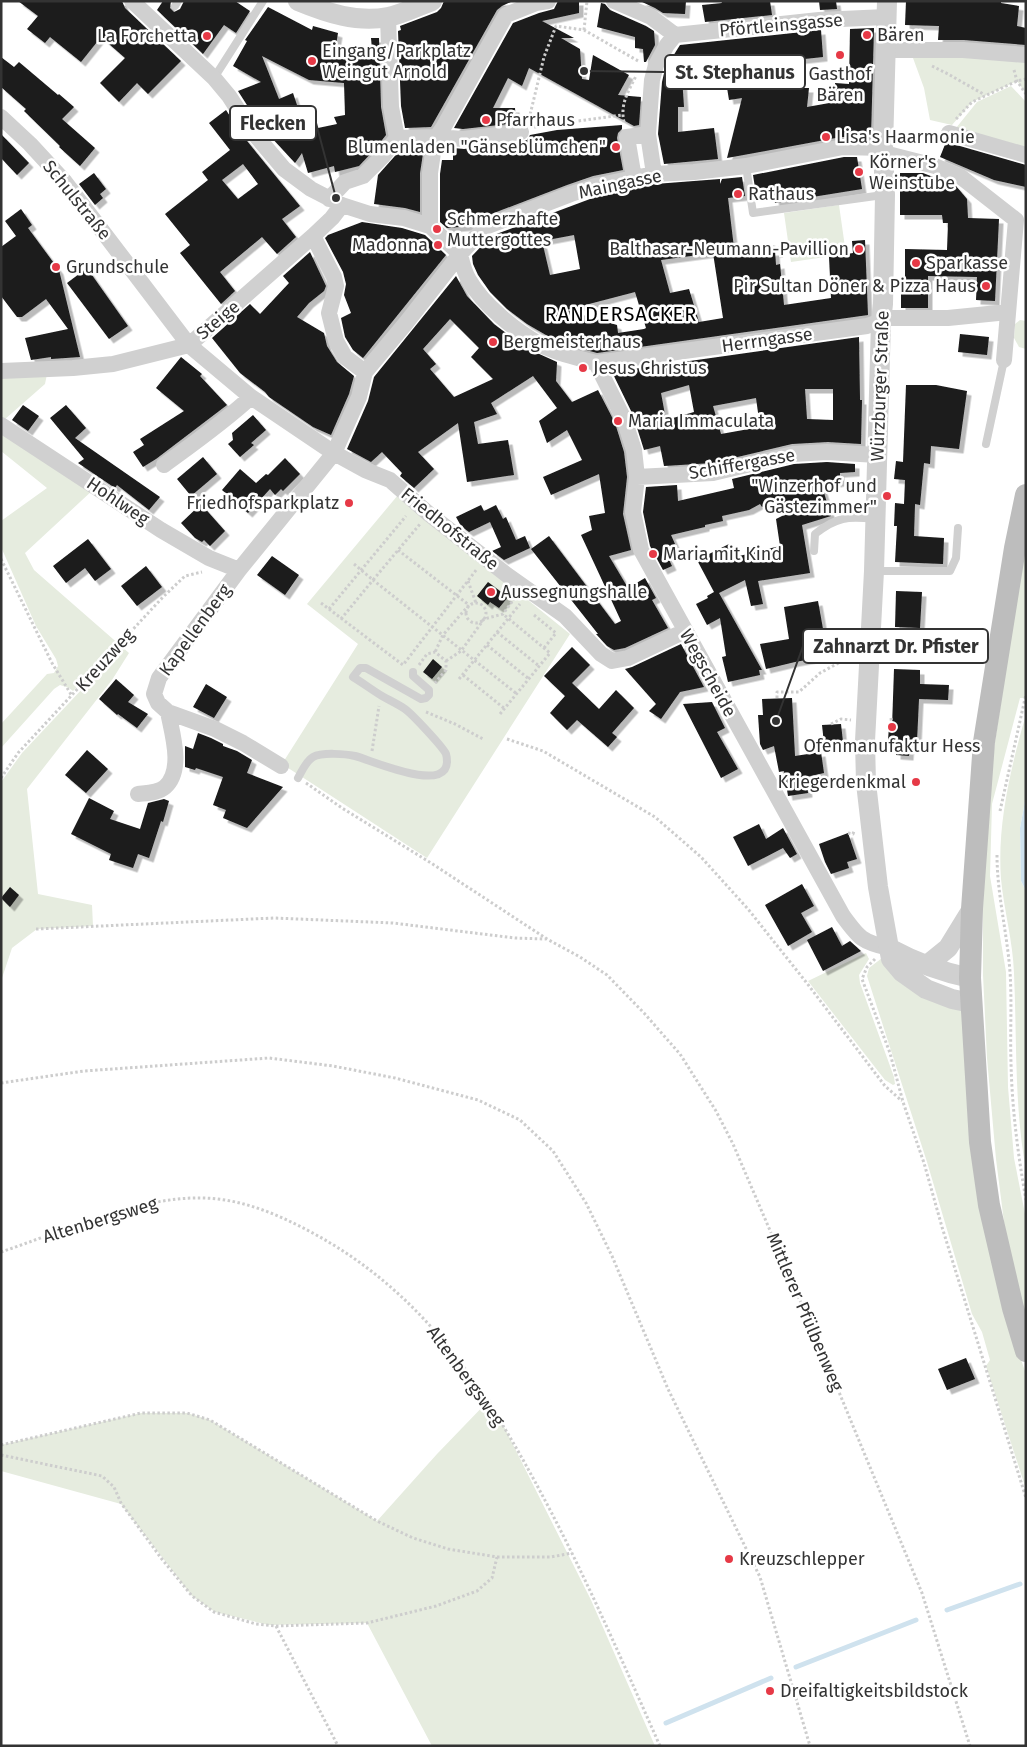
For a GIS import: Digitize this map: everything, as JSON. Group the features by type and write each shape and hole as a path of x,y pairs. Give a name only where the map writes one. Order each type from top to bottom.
{"main road":[{"path":"1026,495 1015,548 984,742 972,909 970,978 980,1142 989,1204 1013,1308 1026,1351"}],"street":[{"path":"132,1 214,78 229,96 251,130 284,169 311,189 335,202 370,214 404,218 430,226 460,254"},
{"path":"298,1 326,12 354,19 388,17 432,1"},
{"path":"430,226 430,172 435,139 504,8 548,1"},
{"path":"614,1 651,17 676,35 667,45 656,65 652,80 648,134 654,174"},
{"name":"Pförtleinsgasse","path":"676,35 819,20 887,9"},
{"name":"Würzburger Straße","path":"887,9 883,150 885,195 874,519 874,571 865,740 866,783 878,887 891,959 911,980 938,993 971,1003"},
{"path":"388,17 391,107 397,138 437,137 463,139 521,132"},
{"path":"885,50 963,50 1026,55"},
{"name":"Schulstraße","path":"1,117 30,144 65,182 190,345 251,397 334,453"},
{"path":"949,133 1026,155"},
{"path":"634,178 627,137 648,134"},
{"name":"Steige","path":"1,371 113,364 190,345 256,288 332,218 335,202 345,182 363,176 383,156 397,138"},
{"name":"Maingasse","path":"334,453 358,397 365,372 406,324 460,254 485,227 571,194 595,186 654,174 746,166 843,147 883,150 960,176 1021,222"},
{"path":"1004,360 1008,312 1021,222"},
{"path":"313,236 334,277 336,286 329,313 336,341 346,356 365,372"},
{"name":"Herrngasse","path":"460,254 464,270 470,282 508,322 541,345 596,363 867,326 890,318 948,318 1008,312"},
{"name":"Wegscheide","path":"596,363 624,419 634,450 637,478 633,512 641,550 843,916 857,935 866,942 889,948"},
{"path":"164,465 251,397"},
{"name":"Hohlweg","path":"1,425 161,530 210,558 232,567"},
{"name":"Schiffergasse","path":"637,478 713,473 792,454 827,452 877,454"},
{"name":"Friedhofstraße","path":"334,453 365,470 390,480 429,519 565,616 600,654 612,661 628,658 685,630"},
{"name":"Kapellenberg","path":"168,712 158,703 154,694 158,678 232,567 334,453"},
{"path":"168,712 215,729 281,766"},
{"path":"138,794 156,791 164,787 172,776 176,752 168,712"},
{"path":"927,965 948,948 972,909"},
{"path":"889,948 910,959 942,971 970,978"}],"lane":[{"path":"214,78 263,1"},
{"path":"746,166 753,213 885,195"},
{"path":"986,444 1004,360"},
{"path":"814,551 815,534 829,523 853,517 874,519"},
{"path":"874,571 950,571 956,558 958,528"},
{"path":"298,778 308,761 314,756 335,754 354,756 408,772 429,776 438,775 445,770 446,754 405,709 353,677 360,668 366,668 421,698 426,698 429,695 429,690 413,676 413,672"}],"path":[{"path":"584,30 587,1"},
{"path":"638,71 625,95 622,115 527,128 542,65 556,26 584,30 642,63"},
{"path":"930,66 986,96"},
{"path":"949,133 957,119 972,102 1017,81 1026,79"},
{"path":"1017,81 1026,94"},
{"path":"763,245 780,248 782,260"},
{"path":"341,619 421,522 399,512"},
{"path":"328,609 406,516"},
{"path":"398,550 469,605"},
{"path":"1,559 52,663 72,696"},
{"path":"354,564 517,694"},
{"path":"321,603 403,665 480,565"},
{"name":"Kreuzweg","path":"1,778 18,753 137,624 185,576 232,567"},
{"path":"468,581 476,603"},
{"path":"459,679 520,604 514,600 503,614 477,623 469,620 466,613 469,605"},
{"path":"435,652 443,635 469,605 476,603 483,605 486,615 484,619 461,651 446,661"},
{"path":"528,610 556,633 544,648"},
{"path":"500,714 550,653 503,614"},
{"path":"498,632 539,666"},
{"path":"487,645 529,680"},
{"path":"435,652 446,661"},
{"path":"413,672 427,654 435,652"},
{"path":"777,698 777,692 798,692 820,673 844,660 853,662"},
{"path":"432,687 446,670 446,661"},
{"path":"463,674 505,709"},
{"path":"999,814 1026,694"},
{"path":"371,761 380,695"},
{"path":"405,709 428,712 483,739"},
{"path":"831,724 841,718 851,720"},
{"path":"891,718 892,727"},
{"path":"508,740 543,751 656,817 701,857 748,909 885,1086 903,1102"},
{"name":"Mittlerer Pfülbenweg","path":"298,778 547,939 580,957 607,975 680,1054 716,1111 733,1144 830,1370 922,1593 970,1746"},
{"path":"996,846 997,879 1010,970 1011,1064 1014,1103 1020,1164 1026,1200"},
{"path":"36,929 274,918 393,923 515,938 547,939"},
{"path":"889,948 866,967 862,978 890,1053 903,1102 924,1163 1026,1498"},
{"path":"1,1084 84,1071 269,1058 334,1066 395,1078 478,1100 520,1120 553,1151 586,1204 612,1256 668,1389 760,1577 810,1746"},
{"name":"Altenbergsweg","path":"1,1252 140,1206 174,1198 233,1200 281,1216 338,1246 383,1280 417,1310 452,1350 486,1398 510,1438 572,1553 660,1746"},
{"path":"1,1445 141,1413 187,1413 210,1420 386,1526 413,1538 448,1549 497,1557 551,1557 572,1553"},
{"path":"1,1455 102,1476 114,1487 121,1503 161,1558 192,1596 214,1612 256,1624 276,1626 367,1623 436,1606 477,1591 492,1578 497,1557"},
{"path":"276,1626 338,1746"}],"shaded area":[{"path":"1026,56 1026,94 1017,81 972,102 952,125 930,120 924,88 913,58"},
{"path":"1011,86 1026,102 1026,148 956,128 977,102"},
{"path":"839,205 846,254 791,262 784,213"},
{"path":"1020,320 1026,321 1026,349 1019,347 1014,338 1015,324"},
{"path":"47,374 45,384 4,420 1,419 1,376"},
{"path":"1,429 94,489 25,553 34,570 129,653 112,680 27,789 38,894 92,905 93,926 37,929 12,948 1,981 1,782 22,753 84,687 80,684 73,691 60,685 54,689 1,748 1,724 47,674 54,673 58,666 56,659 36,626 1,547 1,521 47,488 1,451"},
{"path":"398,495 570,634 427,858 282,764 358,644 307,604"},
{"path":"1026,531 1026,698 1020,698 992,804 990,876 1006,972 1008,1087 1014,1158 1026,1219 1026,1321 1005,1230 996,1159 987,1058 983,975 983,911 985,810"},
{"path":"1026,714 1026,796 1020,828 1021,881 1026,891 1026,1170 1019,1121 1013,961 1002,891 1000,858 1006,796"},
{"path":"866,953 869,959 859,975 860,983 894,1077 895,1084 893,1085 885,1080 808,981"},
{"path":"882,958 962,1010 1018,1351 1026,1374 1026,1489 986,1366 990,1360 982,1332 972,1314 927,1162 867,976 869,968"},
{"path":"490,1399 591,1600 655,1746 432,1746 367,1623 269,1625 215,1612 192,1596 121,1504 1,1471 1,1445 141,1413 187,1413 210,1420 377,1521 437,1454"}],"water":[{"path":"1026,796 1026,891 1021,881 1020,828"}],"building":[{"path":"18,1 122,1 125,8 181,61 148,94 137,83 119,102 100,83 125,58 101,37 81,62 50,37 45,43 27,29 38,16"},
{"path":"163,1 171,1 170,8 174,12 180,9 184,1 235,1 250,11 236,33 224,25 203,54 157,10"},
{"path":"444,1 513,1 497,10 431,127 405,128 401,106 398,31 401,30 400,26 437,12"},
{"path":"558,1 579,1 579,13 542,21 574,38 561,38 580,49 582,79 589,80 593,55 629,75 618,95 641,97 639,125 634,126 529,68 522,86 508,78 493,108 515,108 516,123 463,129 454,128 513,23 554,9"},
{"path":"640,1 686,1 685,14 663,13"},
{"path":"721,1 770,1 772,15 705,22 702,5 722,3"},
{"path":"819,1 836,1 837,9 820,10"},
{"path":"906,1 1001,1 1001,3 1019,6 1017,26 1026,28 1026,45 938,40 939,26 905,25"},
{"path":"601,3 605,4 610,10 654,31 655,45 646,62 644,62 643,49 635,48 635,37 597,27"},
{"path":"268,7 312,30 313,26 338,33 335,51 362,53 362,49 372,49 371,38 379,38 381,107 386,135 359,166 335,172 334,166 308,173 302,153 295,163 259,124 238,91 261,82 233,66 247,41 245,40","holes":["262,56 309,80 344,83 345,115 334,117 337,124 299,132 286,110 297,105 293,93 279,99"]},
{"path":"874,28 871,136 853,135 853,137 841,137 727,158 742,98 729,100 724,69 713,70 712,64 689,68 682,77 684,107 678,107 678,132 714,128 718,159 664,164 658,134 662,82 665,69 680,45 821,30 823,57 758,64 760,88 809,88 807,107 835,102 835,83 849,84 850,29"},
{"path":"1,57 14,67 19,62 74,107 62,119 95,148 80,166 24,111 26,109 1,87"},
{"path":"226,110 243,136 300,206 282,219 296,237 277,254 262,237 220,272 235,291 221,304 180,253 190,245 165,214 208,180 202,172 230,150 209,123","holes":["243,164 258,184 238,199 222,180"]},
{"path":"622,125 617,138 623,170 593,176 567,185 481,218 472,226 447,228 440,222 440,174 442,160 453,160 453,148 464,149 522,142 527,140 530,135 557,130"},
{"path":"1,134 29,163 17,175 1,158"},
{"path":"946,142 1026,165 1026,187 994,180 940,157"},
{"path":"424,147 420,173 420,212 374,204 378,175 402,148"},
{"path":"844,157 857,157 862,189 775,203 773,192 756,194 753,175"},
{"path":"94,173 106,189 100,194 103,198 95,205 79,184"},
{"path":"900,173 923,173 956,186 967,199 968,218 999,219 995,301 976,300 977,277 928,276 928,308 901,308 901,283 905,283 905,249 947,250 948,223 943,223 942,215 900,215"},
{"path":"742,177 745,196 728,198 734,248 743,246 744,254 775,251 776,265 780,264 784,305 831,298 829,257 853,253 852,241 865,240 868,315 597,353 558,342 527,324 507,309 490,292 473,264 472,256 491,236 598,196 655,184 720,179 720,184 722,179","holes":["574,235 580,269 550,275 542,241","713,253 723,318 699,322 689,289 670,293 661,260","635,292 646,328 618,333 617,325 566,310"]},
{"path":"21,209 32,225 28,228 59,270 80,357 51,359 51,357 31,360 25,338 68,329 46,299 22,317 17,317 1,296 1,247 16,236 5,221"},
{"path":"362,222 402,228 425,235 446,255 363,358 353,350 345,337 341,318 351,313 344,295 346,284 343,272 325,238 328,235"},
{"path":"310,252 326,286 324,291 309,303 297,317 324,333 327,346 337,362 354,376 349,394 331,435 313,427 269,397 240,373 212,338 250,304 260,314 289,283 283,276"},
{"path":"87,268 128,326 109,339 67,283"},
{"path":"456,276 467,296 494,324 526,348 557,362 556,381 572,402 598,390 615,423 624,452 627,477 623,514 631,550 609,556 628,588 645,578 656,598 652,600 668,628 625,648 614,650 607,646 531,549 549,536 615,624 621,621 581,535 592,530 589,516 605,513 599,474 551,495 543,477 582,460 567,430 547,443 539,421 557,408 533,376 491,403 497,414 474,422 478,444 508,440 514,475 467,482 458,423 418,452 434,469 414,488 400,476 402,473 382,452 371,462 347,449 368,401 374,377","holes":["450,319 479,348 471,357 493,379 454,397 430,369 436,364 423,349"]},
{"path":"960,334 989,337 987,355 958,352"},
{"path":"859,337 860,400 862,400 861,444 828,442 792,444 712,463 664,466 660,446 644,450 633,415 612,372","holes":["689,385 694,412 666,420 661,393","805,389 833,389 833,420 807,419","756,398 760,427 721,434 713,406"]},
{"path":"181,357 202,374 200,376 227,405 143,467 133,452 144,445 140,439 184,411 156,388"},
{"path":"906,385 936,385 967,391 959,449 931,446 930,464 924,463 920,505 915,504 914,536 944,538 943,564 895,562 897,526 894,526 895,503 904,504 905,480 894,479 896,461 903,462"},
{"path":"23,405 39,416 28,431 12,420"},
{"path":"66,405 86,428 75,438 160,497 149,510 117,485 115,488 78,463 84,459 50,418"},
{"path":"253,415 266,430 251,443 254,445 240,457 228,444 233,440 232,433"},
{"path":"203,457 217,474 191,496 177,479"},
{"path":"285,458 300,474 283,491 281,489 275,495 270,489 248,513 222,490 240,469 256,483 266,474 268,475"},
{"path":"827,462 855,464 855,472 840,473 840,482 822,486 831,516 802,525 810,573 758,581 763,604 751,606 745,580 719,593 762,670 759,670 760,675 728,682 722,657 726,656 720,618 707,625 696,604 708,598 707,596 714,592 697,560 729,544 735,557 780,546 776,519 804,505 802,502 774,508 774,504 762,507 760,504 749,510 722,516 723,521 671,535 675,544 664,549 672,566 663,570 650,546 643,512 646,487 677,485 678,501 734,488 732,479 794,464"},
{"path":"201,504 225,531 210,546 204,540 202,542 195,538 181,523"},
{"path":"481,505 484,511 496,505 503,519 506,517 516,540 525,536 530,548 504,560 492,551 501,547 490,522 469,532 461,526 456,517"},
{"path":"88,539 111,569 95,581 85,568 66,583 53,566"},
{"path":"272,556 299,575 285,595 257,575"},
{"path":"146,566 162,587 137,606 121,586"},
{"name":"Aussegnungshalle","path":"488,582 508,597 499,608 490,602 488,605 477,596"},
{"path":"896,591 922,592 920,628 895,627"},
{"path":"818,601 825,640 831,639 834,655 766,669 760,644 789,639 784,607"},
{"path":"681,644 704,687 680,692 661,719 649,711 656,704 625,669"},
{"path":"572,647 590,665 572,683 599,709 616,690 634,708 612,733 617,737 608,747 577,720 567,730 550,713 565,696 544,676"},
{"path":"433,659 442,667 432,679 423,672"},
{"path":"894,669 920,670 920,684 949,685 948,700 919,699 917,741 910,741 909,756 896,755 897,740 888,740 889,727 892,727"},
{"path":"116,679 134,695 128,702 148,714 137,728 117,715 99,699"},
{"path":"206,684 227,697 214,718 193,707"},
{"path":"792,698 795,756 821,752 824,773 806,777 808,793 788,796 784,771 779,772 774,746 763,750 760,744 758,715 763,715 762,699"},
{"path":"712,702 725,728 717,732 738,769 721,778 683,704"},
{"path":"841,724 843,742 824,743 822,725"},
{"path":"198,733 252,760 247,773 283,787 247,828 223,818 226,810 213,805 223,777 196,768 195,770 185,767 185,746 193,749"},
{"path":"87,750 108,769 86,793 65,775"},
{"path":"89,798 114,811 110,819 140,829 148,803 164,799 169,801 149,858 138,854 133,868 109,860 111,854 71,834"},
{"path":"759,824 766,839 783,828 797,854 790,858 783,848 748,866 733,837"},
{"path":"848,833 857,859 847,862 849,868 831,874 819,844"},
{"path":"802,884 814,906 801,913 812,932 788,946 765,905"},
{"path":"10,887 19,895 10,907 1,898"},
{"path":"832,927 842,946 850,941 861,951 823,971 807,940"},
{"path":"966,1358 975,1379 947,1390 938,1369"}],"waterway":[{"path":"947,1610 1020,1584"},
{"path":"796,1667 916,1620"},
{"path":"666,1723 771,1678"}],"place":[{"name":"Bären","path":"867,35"},
{"name":"La Forchetta","path":"207,36"},
{"name":"Gasthof Bären","path":"840,55"},
{"name":"Eingang/Parkplatz Weingut Arnold","path":"312,61"},
{"name":"St. Stephanus","path":"584,71"},
{"name":"Pfarrhaus","path":"486,120"},
{"name":"Lisa's Haarmonie","path":"826,137"},
{"name":"Blumenladen \"Gänseblümchen\"","path":"616,147"},
{"name":"Körner's Weinstube","path":"859,172"},
{"name":"Rathaus","path":"738,194"},
{"name":"Flecken","path":"336,198"},
{"name":"Schmerzhafte Muttergottes","path":"437,229"},
{"name":"Madonna","path":"438,245"},
{"name":"Balthasar-Neumann-Pavillion","path":"859,249"},
{"name":"Sparkasse","path":"916,263"},
{"name":"Grundschule","path":"56,267"},
{"name":"Pir Sultan Döner & Pizza Haus","path":"986,286"},
{"name":"Bergmeisterhaus","path":"493,342"},
{"name":"Jesus Christus","path":"583,368"},
{"name":"Maria Immaculata","path":"618,421"},
{"name":"\"Winzerhof und Gästezimmer\"","path":"887,496"},
{"name":"Friedhofsparkplatz","path":"349,503"},
{"name":"Maria mit Kind","path":"653,554"},
{"name":"Aussegnungshalle","path":"491,592"},
{"name":"Zahnarzt Dr. Pfister","path":"776,721"},
{"name":"Ofenmanufaktur Hess","path":"892,727"},
{"name":"Kriegerdenkmal","path":"916,782"},
{"name":"Kreuzschlepper","path":"729,1559"},
{"name":"Dreifaltigkeitsbildstock","path":"770,1691"}],"district":[{"name":"RANDERSACKER","path":"621,314"}]}
